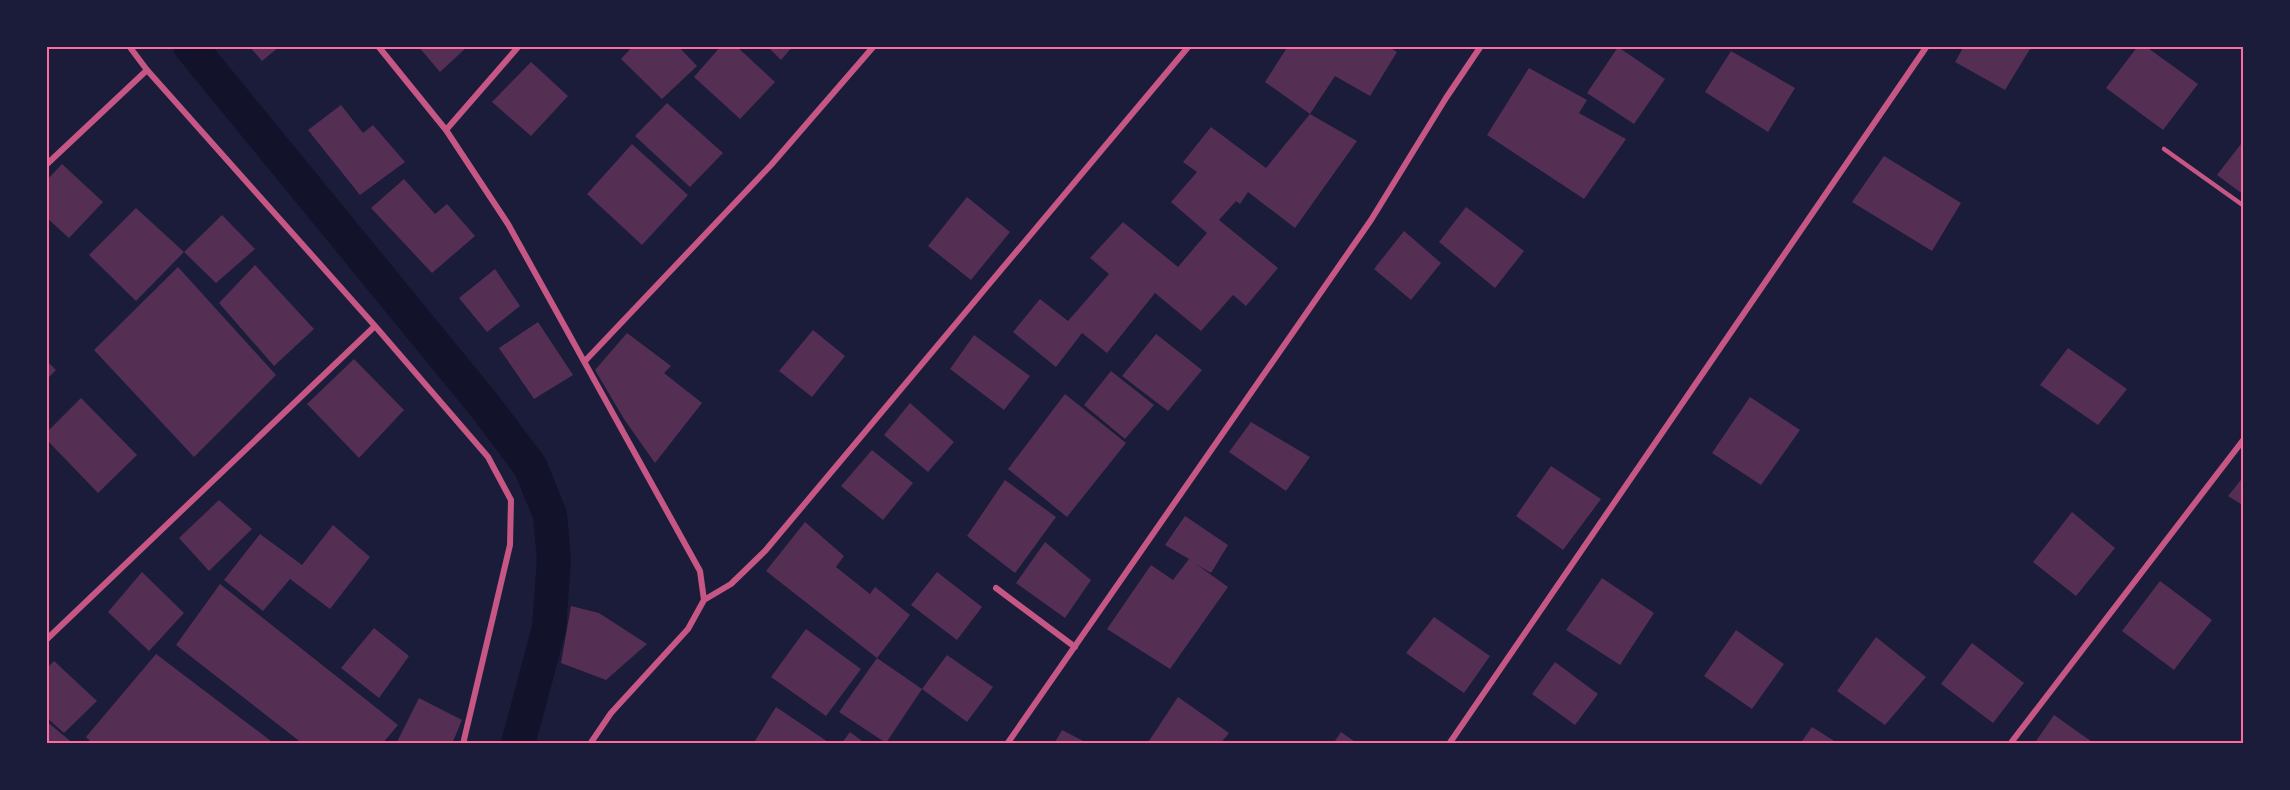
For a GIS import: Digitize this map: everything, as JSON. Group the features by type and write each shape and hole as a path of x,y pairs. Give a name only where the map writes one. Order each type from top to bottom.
{"street":[{"path":"129,46 147,70 375,326 488,457 511,500 510,545 463,744"},
{"path":"378,46 446,130 507,224 700,571 704,600"},
{"path":"446,130 519,46"},
{"path":"585,361 771,165 874,46"},
{"path":"590,744 611,713 688,629 704,600 731,584 765,551 1189,46"},
{"path":"1007,744 1371,220 1481,46"},
{"path":"1449,744 1928,46"},
{"path":"46,165 147,70"},
{"path":"46,640 375,326"},
{"path":"2010,744 2244,439"},
{"path":"996,588 1076,647"}],"lane":[{"path":"2164,149 2244,206"}],"building":[{"path":"249,46 280,46 262,61"},
{"path":"418,46 468,46 440,72"},
{"path":"633,46 678,46 697,66 662,99 621,59"},
{"path":"721,46 736,46 775,82 740,119 694,77"},
{"path":"767,46 793,46 781,60"},
{"path":"1288,46 1387,46 1397,52 1370,96 1335,76 1310,114 1265,82"},
{"path":"1964,46 2026,46 2030,49 2005,90 1955,62"},
{"path":"2138,46 2145,46 2198,84 2163,130 2106,88"},
{"path":"1618,47 1665,79 1634,124 1587,93"},
{"path":"1731,51 1795,88 1768,132 1705,92"},
{"path":"531,62 568,96 531,136 492,102"},
{"path":"1529,68 1587,100 1579,113 1626,139 1584,199 1487,135"},
{"path":"667,103 723,153 690,187 635,136"},
{"path":"341,105 363,133 373,125 405,162 360,195 308,130"},
{"path":"1310,114 1357,141 1295,228 1248,192 1240,204 1236,201 1219,220 1278,268 1246,306 1233,295 1201,331 1155,293 1107,353 1082,333 1056,367 1013,332 1040,299 1068,321 1109,274 1090,258 1123,222 1178,267 1207,233 1171,202 1197,172 1183,162 1211,127 1266,168"},
{"path":"2244,140 2244,195 2217,175"},
{"path":"632,144 688,195 642,245 587,194"},
{"path":"1884,156 1961,203 1932,251 1852,202"},
{"path":"62,164 103,202 69,238 46,217 46,181"},
{"path":"404,179 435,214 447,204 475,236 432,273 371,208"},
{"path":"967,197 1010,232 971,280 928,246"},
{"path":"1466,207 1524,251 1495,288 1439,242"},
{"path":"136,208 184,252 136,301 89,255"},
{"path":"222,215 255,249 216,283 184,252"},
{"path":"1404,231 1441,263 1411,300 1374,269"},
{"path":"255,265 314,329 274,366 219,303"},
{"path":"178,267 276,375 194,457 94,350"},
{"path":"495,269 520,306 487,332 459,298"},
{"path":"538,322 573,375 534,399 499,348"},
{"path":"813,330 845,356 812,397 779,371"},
{"path":"627,333 671,366 664,373 702,403 655,463 624,419 595,370"},
{"path":"1156,334 1202,370 1168,411 1122,376"},
{"path":"974,335 1030,376 1004,410 950,369"},
{"path":"2068,348 2127,389 2098,425 2040,385"},
{"path":"354,359 404,410 359,458 307,404"},
{"path":"46,360 56,370 46,380"},
{"path":"1111,371 1154,405 1125,439 1084,405"},
{"path":"1065,394 1126,443 1067,517 1008,469"},
{"path":"1750,397 1800,430 1761,485 1712,453"},
{"path":"81,398 137,455 98,493 46,439 46,433"},
{"path":"910,403 954,442 928,472 884,435"},
{"path":"1251,422 1310,457 1286,491 1229,452"},
{"path":"872,450 913,483 883,520 841,486"},
{"path":"1551,466 1601,499 1563,550 1516,516"},
{"path":"2244,476 2244,506 2228,496"},
{"path":"1005,480 1056,517 1015,573 967,536"},
{"path":"219,500 252,529 209,571 179,538"},
{"path":"2072,512 2115,548 2076,596 2033,562"},
{"path":"1185,516 1228,545 1211,573 1196,564 1228,587 1170,669 1107,629 1151,565 1173,580 1189,559 1165,545"},
{"path":"805,522 844,556 836,567 870,594 875,587 910,615 877,658 766,571"},
{"path":"333,525 370,557 330,609 290,579 263,611 224,580 260,534 302,565"},
{"path":"1045,542 1091,580 1065,618 1016,583"},
{"path":"142,572 184,613 149,651 108,612"},
{"path":"937,572 982,607 957,640 911,605"},
{"path":"1602,578 1654,613 1620,665 1566,630"},
{"path":"2160,581 2212,620 2174,670 2122,631"},
{"path":"220,584 398,725 382,744 303,744 176,645"},
{"path":"571,606 599,613 647,644 606,680 561,663"},
{"path":"1434,617 1490,656 1464,693 1406,653"},
{"path":"374,628 409,656 379,698 341,668"},
{"path":"806,629 861,669 826,716 771,677"},
{"path":"1736,630 1784,664 1752,709 1704,676"},
{"path":"1876,637 1926,677 1885,725 1837,691"},
{"path":"1972,643 2024,683 1993,723 1941,684"},
{"path":"156,654 275,744 93,744 86,737"},
{"path":"947,655 993,687 967,722 922,689"},
{"path":"877,658 922,689 886,743 839,712"},
{"path":"54,661 97,701 64,733 46,717 46,669"},
{"path":"1555,662 1598,694 1575,725 1532,694"},
{"path":"1178,697 1229,733 1220,744 1147,744"},
{"path":"419,698 462,720 452,744 396,744"},
{"path":"776,707 831,744 753,744"},
{"path":"2054,715 2095,744 2034,744"},
{"path":"46,721 74,744 46,744"},
{"path":"1812,727 1839,744 1800,744"},
{"path":"1062,730 1089,744 1054,744"},
{"path":"850,732 866,744 841,744"},
{"path":"1341,732 1358,744 1333,744"}],"waterway":[{"path":"190,46 484,405 530,466 550,515 554,560 549,628 518,744"}]}
